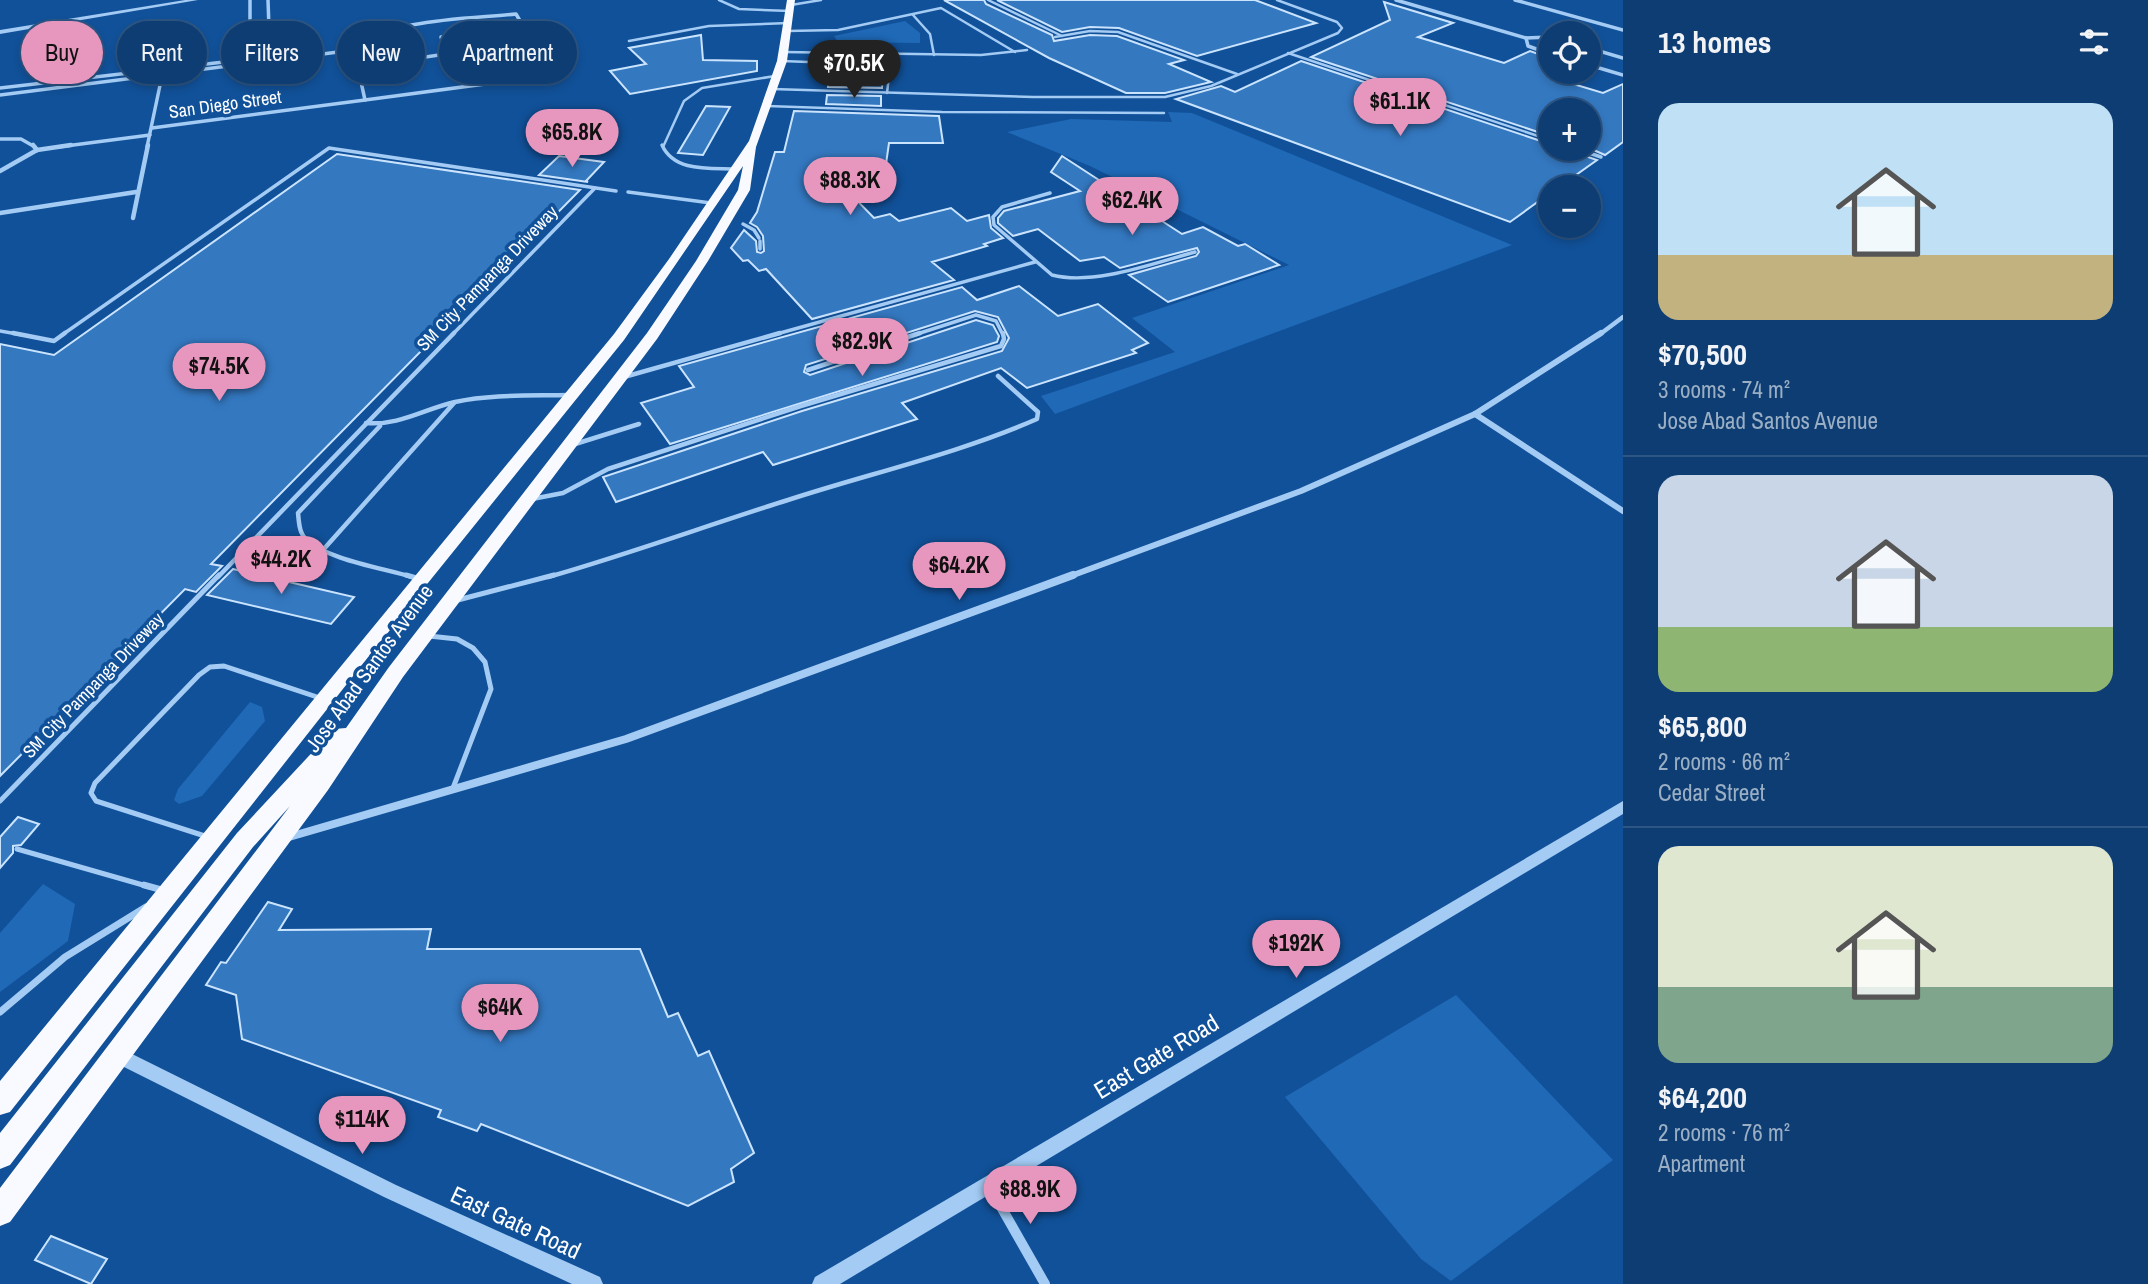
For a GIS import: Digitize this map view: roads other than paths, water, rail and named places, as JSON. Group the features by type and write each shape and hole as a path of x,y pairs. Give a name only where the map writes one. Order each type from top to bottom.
{"highway":[{"name":"Jose Abad Santos Avenue","path":"0,1212 277,840 424,635 621,378 682,293 744,190 754,141 783,56 791,5"},
{"name":"Jose Abad Santos Avenue","path":"0,1102 183,896 212,838 572,395 654,288 754,141"},
{"path":"654,288 682,293"},
{"path":"492,491 529,499"},
{"path":"0,1156 183,896 245,840 397,672"}],"street":[{"path":"0,26 166,0"},
{"path":"0,32 195,0"},
{"path":"250,0 250,21"},
{"path":"268,0 269,21"},
{"path":"1396,0 1526,38 1538,38"},
{"path":"1515,0 1623,30"},
{"path":"462,21 516,14 520,21"},
{"path":"1526,38 1528,46 1538,50"},
{"path":"1601,52 1623,58"},
{"path":"1601,69 1623,75"},
{"path":"0,88 117,74"},
{"path":"0,95 117,80"},
{"path":"133,218 136,192 161,84"},
{"path":"362,84 365,100"},
{"name":"San Diego Street","path":"152,128 485,84"},
{"name":"San Diego Street","path":"37,150 150,135"},
{"path":"0,139 23,140 33,144 37,150 0,171"},
{"path":"0,213 136,192"},
{"path":"277,840 639,735 1301,491 1475,414 1582,348 1623,317"},
{"path":"1475,414 1623,511"},
{"name":"East Gate Road","path":"822,1284 1623,807"},
{"name":"East Gate Road","path":"118,1055 390,1191 593,1284"},
{"path":"988,1184 1045,1284"}],"lane":[{"path":"719,0 739,9 821,0"},
{"path":"988,0 1062,36"},
{"path":"772,89 1150,98 1186,94 1338,33 1342,28 1337,22 1277,0"},
{"path":"629,40 709,26 838,30 941,8 1015,52"},
{"path":"912,15 930,34 934,55"},
{"path":"1055,37 1090,31 1118,32 1237,75"},
{"path":"783,56 934,55 1027,50"},
{"path":"1288,53 1538,136"},
{"path":"783,56 886,65 890,67 887,93"},
{"path":"734,169 679,163 667,157 662,145 684,101 702,88 777,76"},
{"path":"767,106 942,112 1164,113"},
{"name":"SM City Pampanga Driveway","path":"0,331 54,341 329,148 594,188"},
{"path":"594,188 616,191"},
{"name":"SM City Pampanga Driveway","path":"0,801 594,188"},
{"path":"628,192 711,203"},
{"path":"1050,192 1002,208 993,216 995,225 1053,276 1072,280 1195,253"},
{"path":"743,224 754,230 760,239 760,248"},
{"path":"621,378 1035,262"},
{"path":"529,499 558,497 586,485 608,469 801,406 1001,346 1004,339 995,318 976,315 807,370"},
{"path":"451,601 470,599 631,553 787,500 1000,435 1037,419 1038,412 1032,404 998,376"},
{"path":"421,579 323,550 305,539 300,530 298,513 380,426 454,402 572,395"},
{"path":"323,550 454,402"},
{"path":"366,423 380,426"},
{"path":"569,446 639,424"},
{"path":"424,635 457,639 473,648 485,662 491,689 453,788"},
{"path":"212,838 96,800 91,793 95,783 199,675 210,667 224,666 323,699"},
{"path":"17,849 183,896"},
{"path":"0,1012 65,957 183,896"}]}
